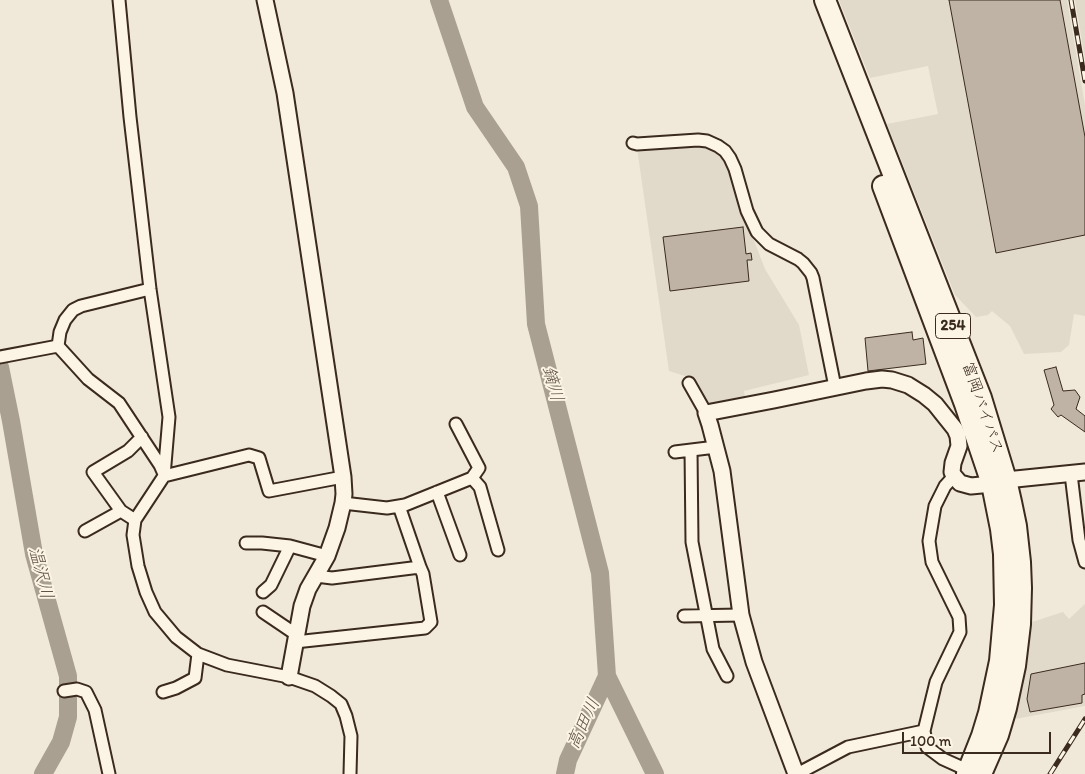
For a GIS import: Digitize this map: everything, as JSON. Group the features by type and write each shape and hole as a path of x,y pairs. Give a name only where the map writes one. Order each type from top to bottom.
{"highway":[{"name":"富岡バイパス","path":"810,0 965,404 1016,526 1021,588 1020,624 1015,666 998,735 973,773"},
{"name":"富岡バイパス","path":"825,0 981,398 999,482"}],"street":[{"path":"119,0 130,117 150,289 169,417 164,476 135,520 133,535 138,566 146,592 155,612 176,637 198,654 227,665 290,677 315,686 341,704 351,736 350,774"},
{"path":"265,0 285,93 343,477 343,502 337,528 327,556 308,589 302,606 290,677"},
{"path":"633,143 698,140 707,141 725,151 735,169 747,211 757,232 769,244 798,259 811,272 835,388"},
{"path":"58,346 60,332 65,320 73,310 81,306 150,289"},
{"path":"0,356 58,346"},
{"path":"58,346 88,379 119,403 160,464 164,476"},
{"path":"706,413 866,381 882,379 908,385 935,404 958,436 959,446 952,468 954,476 960,483 968,486 1078,473 1079,540 1085,562"},
{"path":"689,383 706,413 722,471 741,615 754,662 796,774 848,747 924,731"},
{"path":"343,502 387,508 405,505 472,478 479,468 456,424"},
{"path":"135,520 121,511 93,472 128,451 142,437"},
{"path":"675,452 716,447"},
{"path":"691,450 692,542 713,649 727,676"},
{"path":"164,476 249,455 258,458 268,491 343,477"},
{"path":"954,476 945,486 935,506 929,541 932,562 959,617 960,632 936,682 924,731 928,747 942,759 973,773"},
{"path":"472,478 480,487 498,550"},
{"path":"437,492 460,555"},
{"path":"263,612 296,639 425,628 431,622 423,574 399,506"},
{"path":"85,531 121,511"},
{"path":"246,544 262,543 290,546 327,556"},
{"path":"263,592 271,585 290,546"},
{"path":"316,576 332,578 420,567"},
{"path":"684,616 741,615"},
{"path":"163,692 176,688 195,678 198,654"},
{"path":"64,691 77,689 86,692 95,710 109,774"}],"shaded area":[{"path":"839,0 1067,0 1085,105 1085,316 1074,314 1069,345 1061,352 1024,354 1010,326 992,311 988,315 976,317 955,295 887,124 938,114 928,66 870,78"},
{"path":"1075,0 1085,0 1085,59"},
{"path":"701,144 717,150 727,161 765,269 799,325 809,375 744,391 745,398 708,404 698,383 669,371 637,148"},
{"path":"1085,604 1085,706 1015,719 1022,688 1032,622 1063,612 1069,619"}],"building":[{"path":"949,0 1060,0 1085,137 1085,235 996,253"},
{"path":"743,227 746,254 751,253 752,260 747,260 749,281 670,291 663,237"},
{"path":"912,332 913,340 923,338 926,364 868,371 865,338"},
{"path":"1056,367 1063,391 1075,390 1080,397 1076,409 1085,416 1085,432 1061,415 1058,417 1051,409 1054,405 1044,370"},
{"path":"1085,663 1085,694 1082,695 1082,703 1030,712 1027,699 1031,674"}],"waterway":[{"name":"鏑川","path":"439,0 475,107 516,167 529,206 536,324 600,573 607,676 655,774"},
{"name":"温沢川","path":"0,367 34,554 68,676 68,717 61,742 43,774"},
{"name":"高田川","path":"565,774 568,760 607,676"}],"railway":[{"path":"1071,0 1085,81"},
{"path":"1050,774 1085,719"}]}
